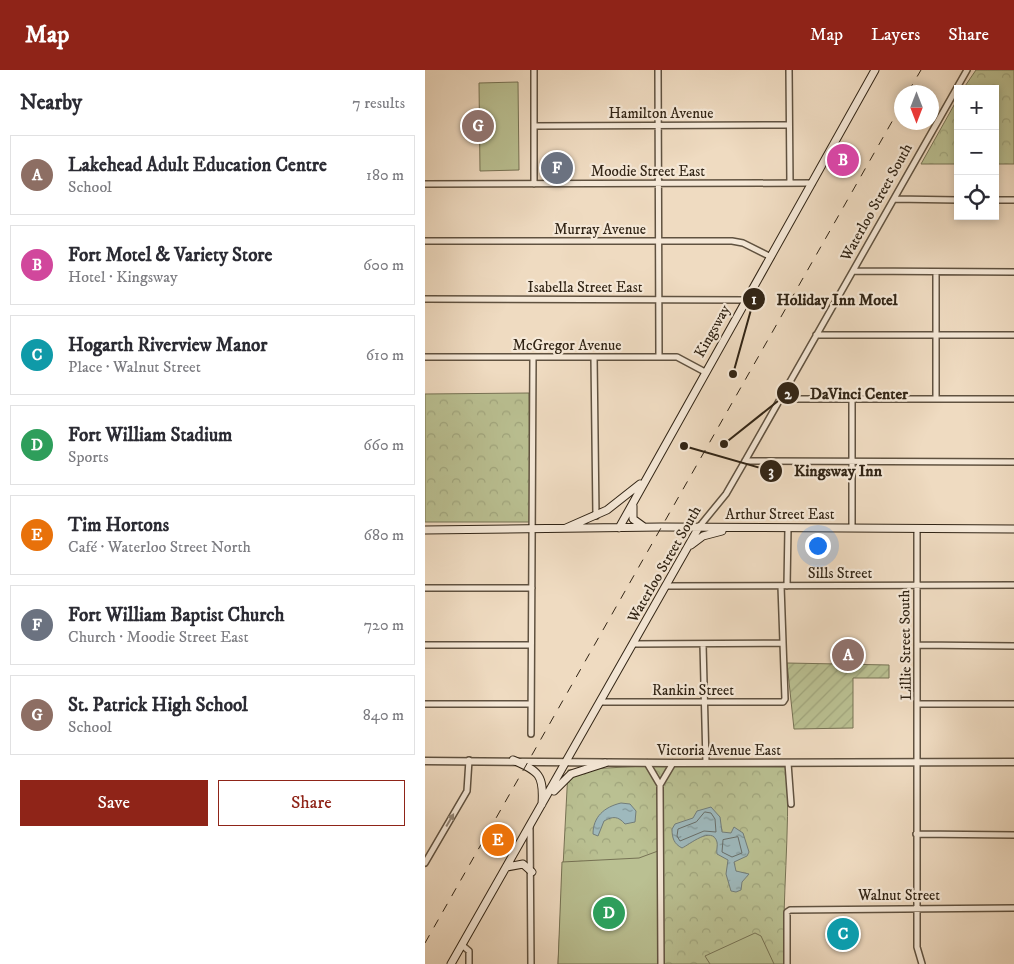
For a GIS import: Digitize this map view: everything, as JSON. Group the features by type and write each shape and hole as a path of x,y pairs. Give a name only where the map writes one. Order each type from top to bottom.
{"main road":[{"name":"Kingsway","path":"619,528 644,480 875,70"},
{"path":"559,530 596,516 618,503 644,480"},
{"path":"644,480 631,510 633,519 647,528"},
{"name":"Arthur Street East","path":"425,530 619,528 1014,529"},
{"name":"Waterloo Street South","path":"541,807 699,528"},
{"path":"689,547 703,536 735,528"},
{"path":"513,760 533,769 540,776 542,783 541,807"},
{"path":"451,964 541,807 571,774 605,763"},
{"path":"507,867 523,864 532,872"}],"street":[{"path":"534,70 534,184"},
{"path":"658,70 659,357"},
{"path":"789,70 789,183"},
{"name":"Waterloo Street South","path":"699,528 725,494 745,461 967,70"},
{"name":"Hamilton Avenue","path":"534,126 788,125"},
{"name":"Moodie Street East","path":"425,184 812,183"},
{"path":"893,199 954,200"},
{"path":"999,200 1014,200"},
{"name":"Murray Avenue","path":"425,241 737,241 771,257"},
{"path":"853,271 1014,272"},
{"path":"936,272 936,399"},
{"name":"Isabella Street East","path":"425,299 746,300"},
{"path":"816,335 1014,336"},
{"name":"McGregor Avenue","path":"425,357 677,357 705,372"},
{"path":"531,734 533,357"},
{"path":"594,357 596,516"},
{"path":"780,399 1014,399"},
{"path":"852,399 852,528"},
{"path":"745,461 1014,462"},
{"path":"633,644 783,643 788,528"},
{"name":"Lillie Street South","path":"917,528 917,947 922,964"},
{"name":"Sills Street","path":"667,586 1014,585"},
{"path":"425,588 532,588"},
{"name":"Rankin Street","path":"600,702 780,702 785,699 783,643"},
{"path":"703,644 705,763"},
{"path":"425,646 531,645"},
{"path":"917,645 1014,646"},
{"path":"425,704 531,704"},
{"path":"918,704 1014,704"},
{"path":"425,863 467,791 469,760"},
{"name":"Victoria Avenue East","path":"425,761 513,760 605,763 1014,762"},
{"path":"647,763 660,785 661,964"},
{"path":"660,785 673,763"},
{"path":"788,763 791,804"},
{"path":"530,826 532,872 531,964"},
{"path":"916,834 1014,835"},
{"name":"Walnut Street","path":"787,964 787,914 790,910 1014,908"},
{"path":"462,945 469,951 469,964"}],"green space":[{"path":"976,70 1014,70 1014,164 999,164 999,85 966,85"},
{"path":"518,82 519,170 480,171 479,83"},
{"path":"954,105 954,164 921,164"},
{"path":"529,393 530,522 425,522 425,394"},
{"path":"787,663 889,665 889,678 853,678 853,728 794,729"},
{"path":"645,766 787,767 788,816 784,964 558,964 568,770"},
{"path":"658,851 658,964 558,964 562,862 639,858"},
{"path":"755,933 761,936 774,964 710,964 705,956"}],"water":[{"path":"621,803 630,804 636,811 635,822 625,824 618,818 610,818 604,821 598,836 593,834 597,818 609,807"},
{"path":"711,807 720,817 722,832 731,833 734,827 743,833 749,852 747,856 734,862 736,871 749,874 742,882 741,890 736,892 731,891 726,874 728,860 717,854 717,843 714,837 710,835 700,838 682,848 675,843 673,838 672,829 675,824 693,818 697,811"}],"railway":[{"path":"912,85 921,70"},
{"path":"425,943 894,118"}],"place":[{"name":"St. Patrick High School","path":"478,126"},
{"name":"Fort Motel & Variety Store","path":"843,160"},
{"name":"Fort William Baptist Church","path":"557,168"},
{"name":"Holiday Inn Motel","path":"733,374"},
{"name":"DaVinci Center","path":"724,444"},
{"name":"Kingsway Inn","path":"684,446"},
{"name":"Lakehead Adult Education Centre","path":"848,655"},
{"name":"Tim Hortons","path":"498,840"},
{"name":"Fort William Stadium","path":"609,913"},
{"name":"Hogarth Riverview Manor","path":"843,934"}]}
